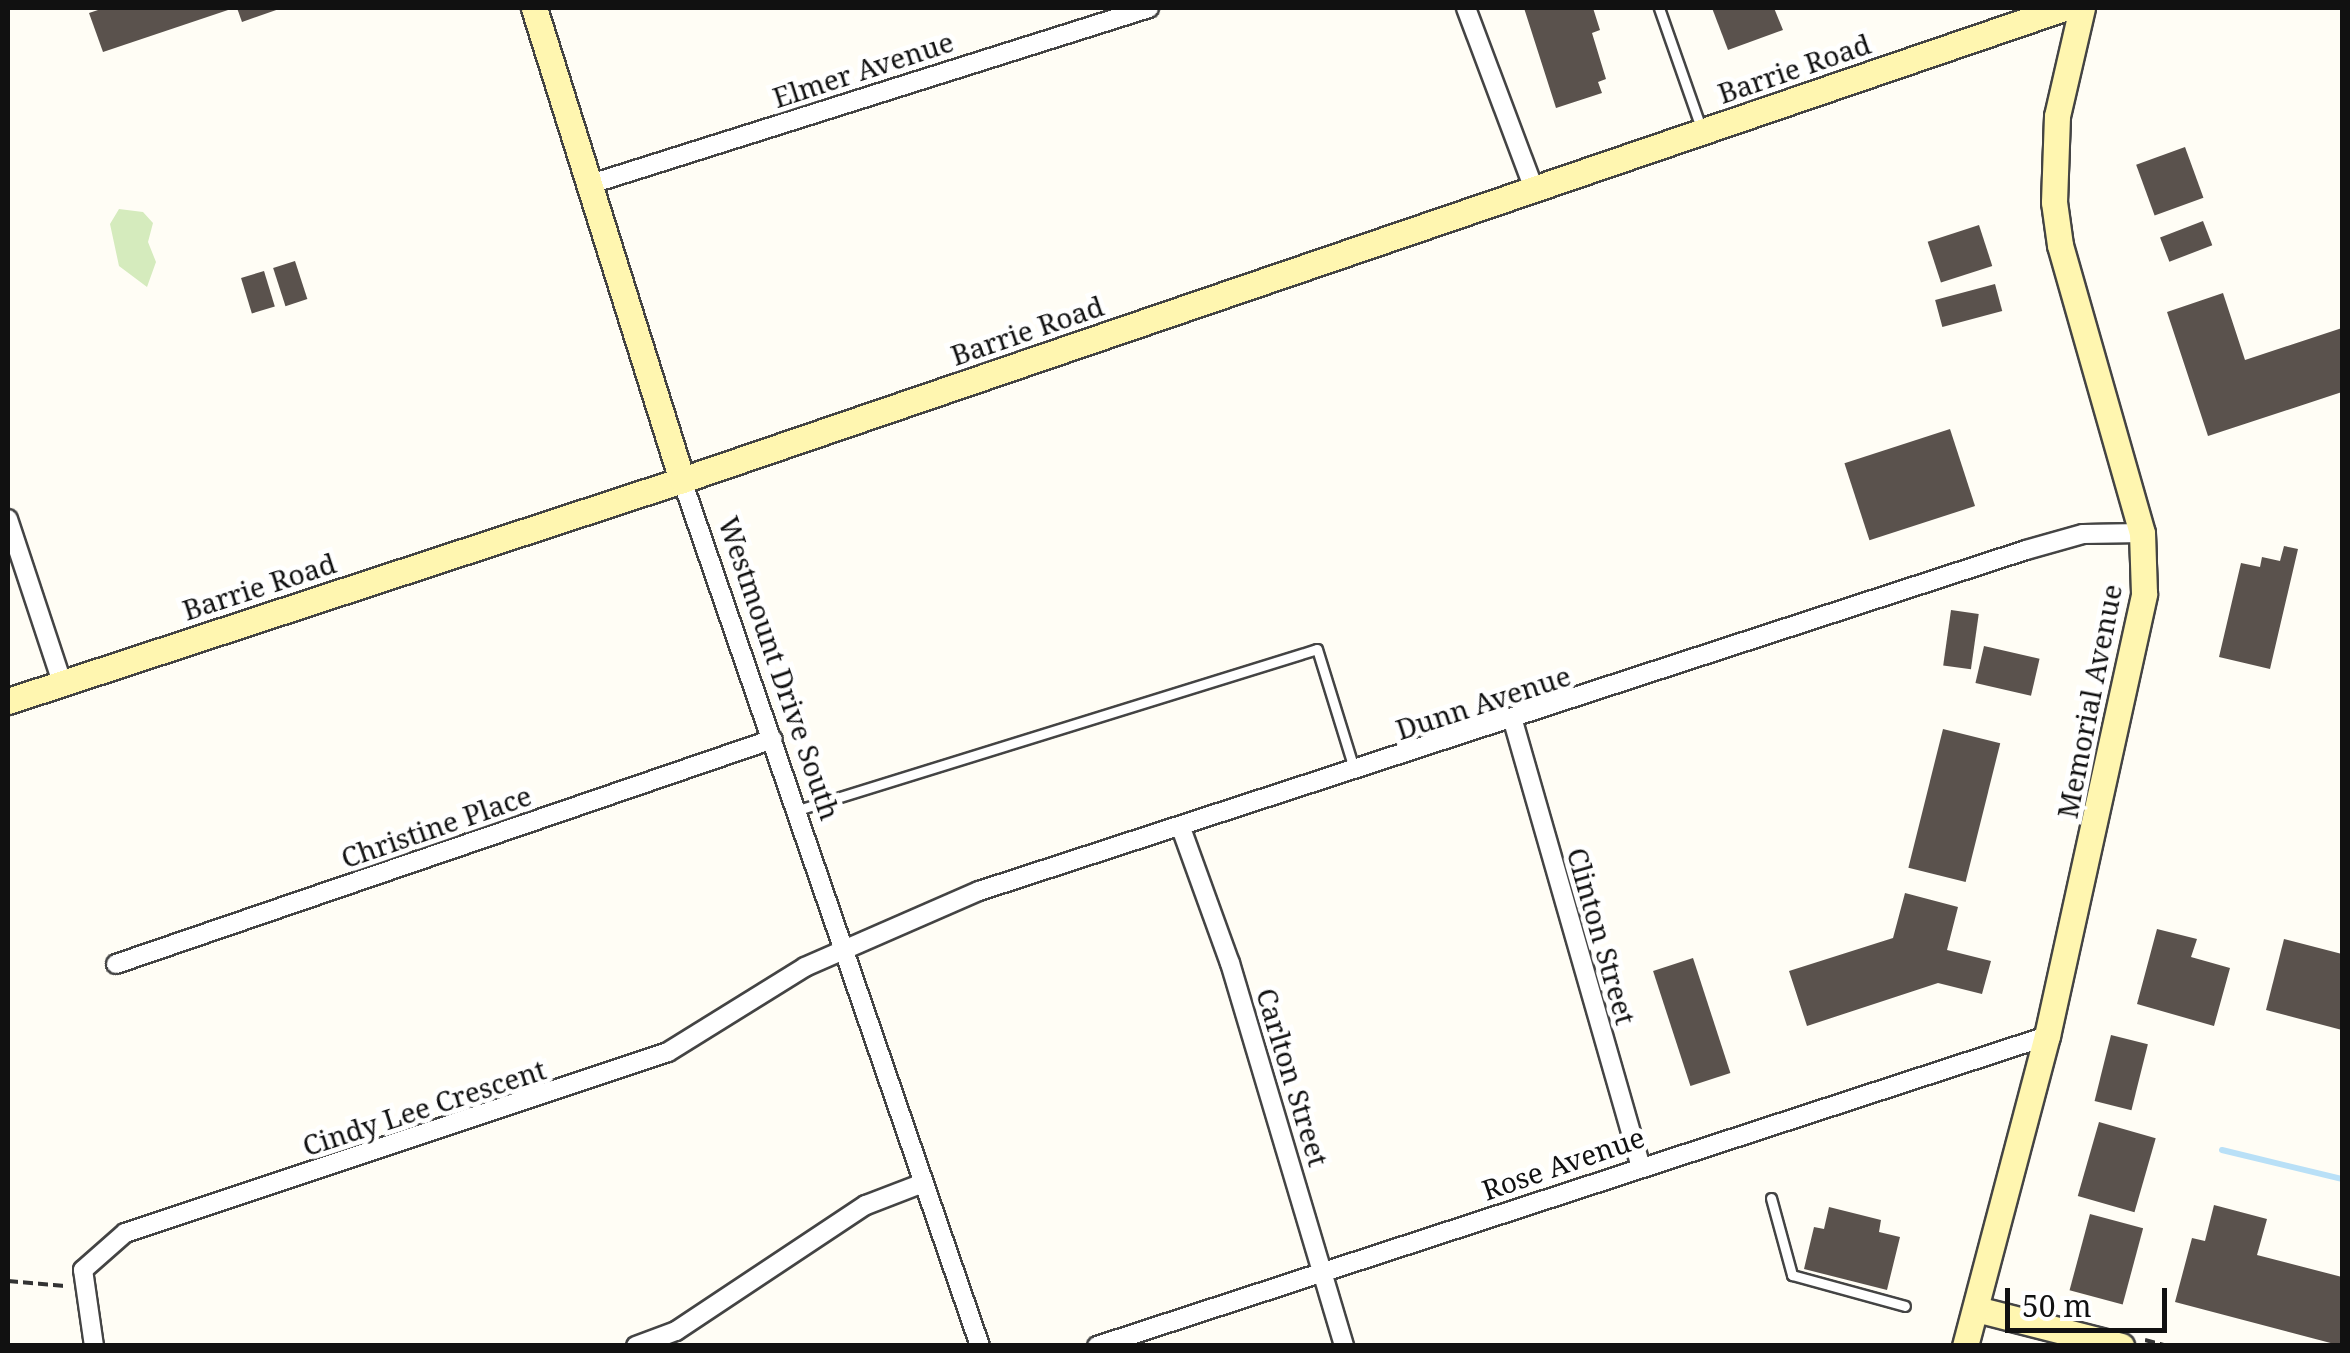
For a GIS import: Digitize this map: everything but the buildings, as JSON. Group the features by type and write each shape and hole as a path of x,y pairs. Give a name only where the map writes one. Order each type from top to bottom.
{"street":[{"name":"Westmount Drive South","path":"534,8 594,183 682,480 848,949 980,1346"},
{"name":"Elmer Avenue","path":"594,183 1149,8"},
{"path":"1466,8 1534,189"},
{"name":"Barrie Road","path":"8,701 682,480 2064,8"},
{"name":"Memorial Avenue","path":"1965,1346 2047,1036 2141,616 2142,533 2060,245 2054,202 2057,116 2082,8"},
{"path":"8,519 62,682"},
{"name":"Dunn Avenue","path":"848,949 979,891 1513,721 2026,550 2083,534 2142,533"},
{"name":"Clinton Street","path":"1513,721 1640,1165"},
{"name":"Christine Place","path":"116,964 773,739"},
{"name":"Carlton Street","path":"1181,828 1230,962 1344,1346"},
{"name":"Cindy Lee Crescent","path":"84,1288 83,1270 125,1233 594,1082 668,1052 805,967 848,949"},
{"name":"Rose Avenue","path":"1098,1346 1324,1275 1640,1165 2047,1036"},
{"path":"636,1346 676,1331 866,1205 923,1183"},
{"path":"84,1288 94,1346"},
{"path":"1976,1309 2121,1346"}],"lane":[{"path":"1659,8 1702,131"},
{"path":"798,810 1317,649 1355,772"},
{"path":"1771,1198 1792,1275 1905,1306"}],"path":[{"path":"8,1281 84,1288"}],"green space":[{"path":"119,209 143,212 153,223 148,242 156,262 147,287 119,266 110,224"}],"waterway":[{"path":"2222,1150 2342,1179"}]}
